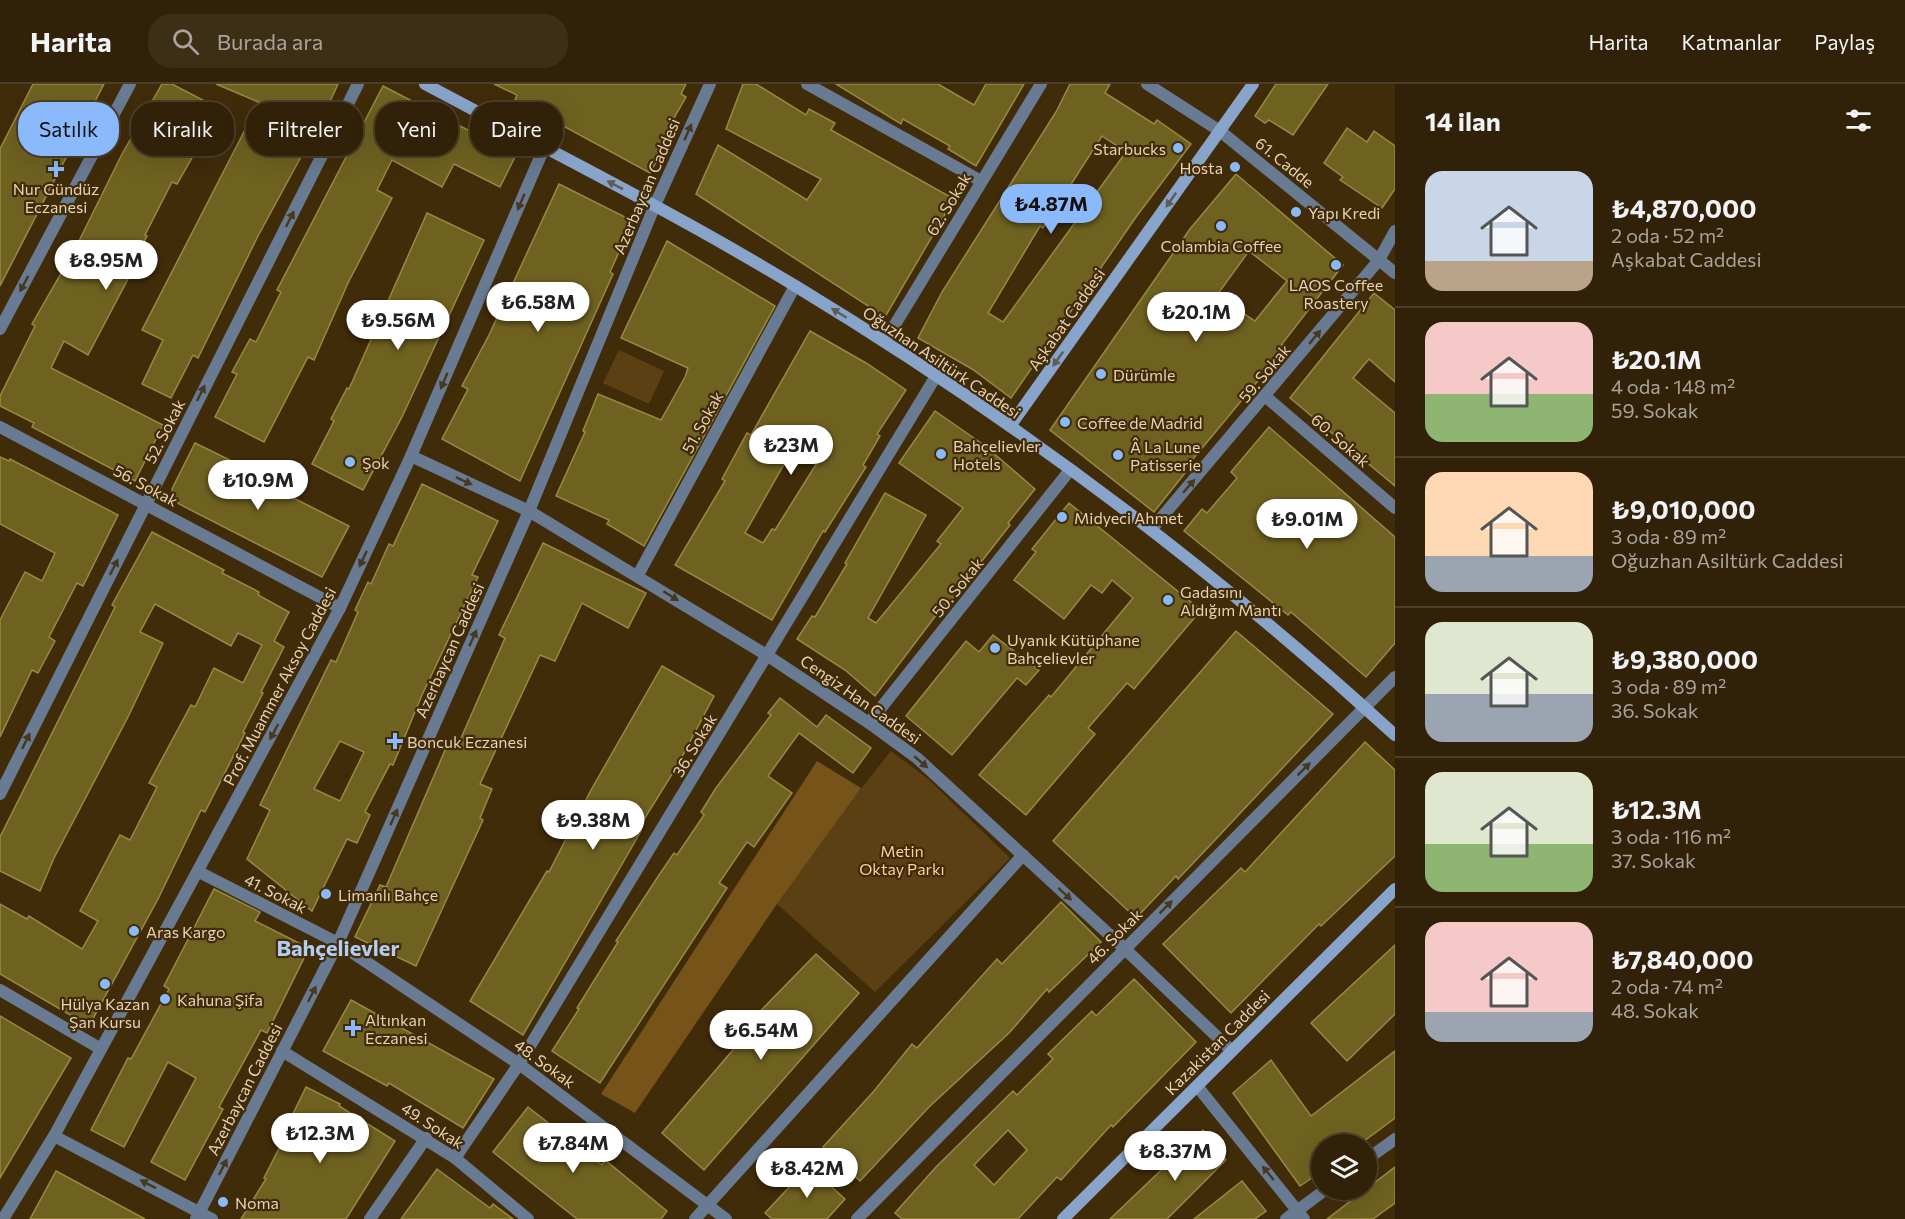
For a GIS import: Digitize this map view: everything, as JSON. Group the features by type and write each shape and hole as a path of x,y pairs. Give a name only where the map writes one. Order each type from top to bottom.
{"main road":[{"name":"Oğuzhan Asiltürk Caddesi","path":"425,84 470,108"},
{"name":"Aşkabat Caddesi","path":"1010,426 1253,84"},
{"name":"Oğuzhan Asiltürk Caddesi","path":"560,156 655,205 795,286 885,341 1010,426 1151,531 1395,735"},
{"name":"Kazakistan Caddesi","path":"1063,1219 1395,889"}],"street":[{"path":"0,329 130,84"},
{"name":"52. Sokak","path":"0,794 358,84"},
{"name":"Azerbaycan Caddesi","path":"198,1215 338,943 529,511 655,205 710,84"},
{"path":"807,84 981,181"},
{"name":"62. Sokak","path":"885,341 1041,84"},
{"name":"61. Cadde","path":"1148,84 1221,130 1395,273"},
{"name":"Prof. Muammer Aksoy Caddesi","path":"3,1219 54,1136 199,872 339,608 411,456 541,156"},
{"name":"59. Sokak","path":"1151,531 1379,260 1395,231"},
{"name":"51. Sokak","path":"638,575 795,286"},
{"name":"36. Sokak","path":"455,1158 519,1064 936,376"},
{"name":"60. Sokak","path":"1266,397 1395,508"},
{"name":"56. Sokak","path":"0,427 339,608"},
{"name":"Cengiz Han Caddesi","path":"411,456 529,511 638,575 768,656 917,758 1125,949 1232,1051"},
{"name":"50. Sokak","path":"868,723 1070,470"},
{"name":"46. Sokak","path":"857,1219 1395,677"},
{"path":"695,1219 1023,855"},
{"name":"41. Sokak","path":"199,872 338,943"},
{"name":"48. Sokak","path":"338,943 519,1064 708,1203 726,1219"},
{"path":"0,990 101,1049"},
{"name":"49. Sokak","path":"282,1051 426,1138 455,1158 528,1219"},
{"path":"1197,1086 1301,1214"},
{"path":"54,1136 198,1215 212,1219"},
{"path":"370,1219 426,1138"},
{"path":"1377,1152 1395,1139"},
{"path":"1286,1219 1301,1214 1315,1200"}],"green space":[{"path":"619,350 664,371 649,404 603,383"},
{"name":"Metin Oktay Parkı","path":"891,751 928,779 1010,858 875,992 777,904 848,805"}],"shaded area":[{"path":"817,761 861,788 777,904 635,1113 601,1094"}],"building":[{"path":"33,84 104,84 95,102 24,102"},
{"path":"162,84 172,84 207,102 152,102"},
{"path":"216,84 338,84 330,102 258,102"},
{"path":"494,84 686,84 681,94 686,97 665,134 670,137 650,173 563,126 563,102 519,102 515,100 517,95"},
{"path":"743,84 756,84 806,115 809,109 835,123 831,130 954,199 885,317 696,194 718,145 807,200 821,179 726,129"},
{"path":"836,84 938,84 974,105 986,84 1024,84 976,166 948,149 950,146 903,119 901,124"},
{"path":"1070,84 1110,84 1105,93 1154,124 1157,120 1191,144 1136,217 1011,398 972,369 918,338 942,292 1056,112","holes":["1102,136 1126,152 1003,322 988,313 1040,226 1043,228"]},
{"path":"1276,84 1328,84 1293,135 1269,120 1265,123 1255,116"},
{"path":"383,86 414,102 375,102 375,156 458,156 458,125 470,131 470,156 516,156 500,187 454,164 442,187 392,160 377,190 392,198 348,283 314,360 308,357 264,442 215,417 237,374 232,372 250,339 256,342 281,292 277,290 347,156 363,156 363,124"},
{"path":"18,114 18,156 67,156 0,286 0,149"},
{"path":"246,128 246,156 301,156 258,236 198,358 193,355 171,398 142,384 163,340 142,330 232,156 234,156 234,151"},
{"path":"1347,128 1367,142 1374,131 1395,146 1395,189 1382,208 1340,180 1343,177 1324,163"},
{"path":"131,138 131,156 193,156 177,184 172,182 125,278 128,279 88,355 64,341 51,368 163,425 135,481 32,427 34,423 0,406 0,396 35,326 32,324 75,249"},
{"path":"1236,174 1343,265 1282,344 1286,347 1183,471 1185,473 1154,512 1050,430 1190,229","holes":["1249,251 1287,281 1255,321 1217,295"]},
{"path":"559,184 633,221 610,272 613,274 520,481 442,439 468,389 462,386 489,335"},
{"path":"427,213 484,240 402,417 363,490 312,464 334,421 331,419 347,388 349,389"},
{"path":"667,241 775,306 644,546 607,524 609,520 556,496 585,432 583,431 598,394 661,420 685,377 688,368 621,338"},
{"path":"1374,293 1395,310 1395,382 1369,359 1353,378 1395,413 1395,486 1290,398"},
{"path":"810,331 866,363 906,390 877,434 880,436 863,465 866,467 825,532 823,531 772,620 675,565 725,481 722,479 747,433 751,435","holes":["808,429 830,442 775,530 772,529 763,543 745,533 795,445 799,447"]},
{"path":"935,411 984,445 1035,489 1008,523 1010,525 945,608 943,606 875,696 845,670 797,639 812,616 815,617 847,564 845,563 885,493 926,515 868,618 876,623 941,544 937,541 963,508 899,463"},
{"path":"1269,427 1395,537 1395,643 1366,677 1291,612 1288,615 1184,531 1202,509 1207,513 1237,478 1231,472"},
{"path":"195,443 230,460 228,465 349,526 322,577 179,504 173,497 172,489"},
{"path":"0,457 9,461 10,459 118,515 83,586 77,583 49,637 55,641 38,673 32,670 0,737 0,620 25,572 42,581 55,553 0,524"},
{"path":"422,484 498,521 472,575 478,577 422,695 393,765 390,764 365,812 370,815 357,843 347,839 312,911 247,859 270,810 260,805 331,660 336,662 358,612 355,610 368,582 371,584 389,544 393,546","holes":["340,741 364,752 340,801 314,789"]},
{"path":"1069,503 1201,610 1134,689 1127,683 1088,728 1095,734 1026,815 979,775 1049,695 1051,697 1133,598 1112,580 1102,593 1091,585 1064,619 1014,580 1036,552 1032,549"},
{"path":"152,532 224,570 222,573 259,592 258,595 289,612 274,641 284,647 261,692 263,693 243,732 245,733 205,812 201,810 158,899 89,1026 0,974 0,904 27,919 29,916 82,949 98,921 80,911 120,835 130,840 157,787 149,783 191,705 195,707 214,668 243,683 262,645 238,633 231,646 155,604 140,632 163,643 128,717 54,858 40,891 0,871 0,837 115,607 112,605"},
{"path":"543,543 646,593 628,628 582,603 555,661 540,655 480,784 492,789 480,818 483,820 416,966 355,937 380,885 386,887 449,741 458,745 505,638 499,635"},
{"path":"1236,631 1333,714 1178,879 1176,876 1136,918 1053,841"},
{"path":"993,635 1039,670 1026,685 1017,678 952,755 906,716 966,641 979,652"},
{"path":"662,666 714,696 676,768 638,829 641,831 523,1035 470,1001 547,871 549,872 591,790"},
{"path":"780,698 817,727 826,715 871,748 853,773 799,733 768,776 792,793 754,847 747,842 719,883 727,888 600,1083 552,1051 618,942 616,941 674,853 677,855 704,815 701,812 716,788 771,715 768,713"},
{"path":"1365,742 1395,770 1395,856 1321,926 1319,924 1231,1013 1163,944 1241,868 1245,872"},
{"path":"214,889 260,912 255,921 309,948 267,1033 261,1030 219,1107 223,1109 185,1180 151,1162 196,1078 168,1062 124,1147 91,1130 128,1058 131,1059 169,989 164,986"},
{"path":"1061,902 1101,942 1049,992 1047,989 1010,1032 929,1107 860,1181 823,1147 874,1091 912,1044 917,1048 997,959 1002,964"},
{"path":"1395,945 1395,1014 1347,1061 1311,1023"},
{"path":"816,954 859,993 704,1170 662,1133 744,1037 739,1033"},
{"path":"1134,979 1196,1042 1113,1127 1111,1125 1061,1180 1057,1177 1018,1219 902,1219 895,1213 936,1167 1013,1091 1017,1095 1053,1059 1048,1054 1092,1011 1096,1016","holes":["1008,1130 1027,1150 994,1185 974,1165"]},
{"path":"351,1000 494,1079 463,1128 389,1083 387,1086 323,1051"},
{"path":"0,1016 71,1058 0,1178"},
{"path":"1395,1051 1395,1118 1373,1134 1311,1134 1311,1178 1300,1186 1233,1093 1271,1060 1311,1116"},
{"path":"306,1087 340,1104 339,1106 395,1141 346,1219 241,1219 266,1179 264,1178 290,1127 287,1126"},
{"path":"528,1107 602,1165 605,1160 667,1211 661,1219 577,1219 493,1152"},
{"path":"1203,1130 1226,1160 1167,1219 1110,1219"},
{"path":"809,1166 845,1199 827,1219 772,1219 765,1213"},
{"path":"1395,1167 1395,1203 1373,1219 1327,1219 1352,1200 1377,1200 1377,1181"},
{"path":"437,1169 490,1208 493,1204 513,1219 401,1219"},
{"path":"56,1171 145,1219 30,1219"},
{"path":"1242,1181 1266,1211 1255,1219 1194,1219"}],"place":[{"name":"Starbucks","path":"1178,148"},
{"name":"Hosta","path":"1235,167"},
{"name":"Nur Gündüz Eczanesi","path":"56,169"},
{"name":"Yapı Kredi","path":"1296,212"},
{"name":"Colambia Coffee","path":"1221,226"},
{"name":"LAOS Coffee Roastery","path":"1336,265"},
{"name":"Dürümle","path":"1101,374"},
{"name":"Coffee de Madrid","path":"1065,422"},
{"name":"Bahçelievler Hotels","path":"941,454"},
{"name":"Â La Lune Patisserie","path":"1118,455"},
{"name":"Şok","path":"350,462"},
{"name":"Midyeci Ahmet","path":"1062,517"},
{"name":"Gadasını Aldığım Mantı","path":"1168,600"},
{"name":"Uyanık Kütüphane Bahçelievler","path":"995,648"},
{"name":"Boncuk Eczanesi","path":"395,741"},
{"name":"Limanlı Bahçe","path":"326,894"},
{"name":"Aras Kargo","path":"134,931"},
{"name":"Hülya Kazan Şan Kursu","path":"105,984"},
{"name":"Kahuna Şifa","path":"165,999"},
{"name":"Altınkan Eczanesi","path":"353,1028"},
{"name":"Noma","path":"223,1202"}],"district":[{"name":"Bahçelievler","path":"338,947"}]}
